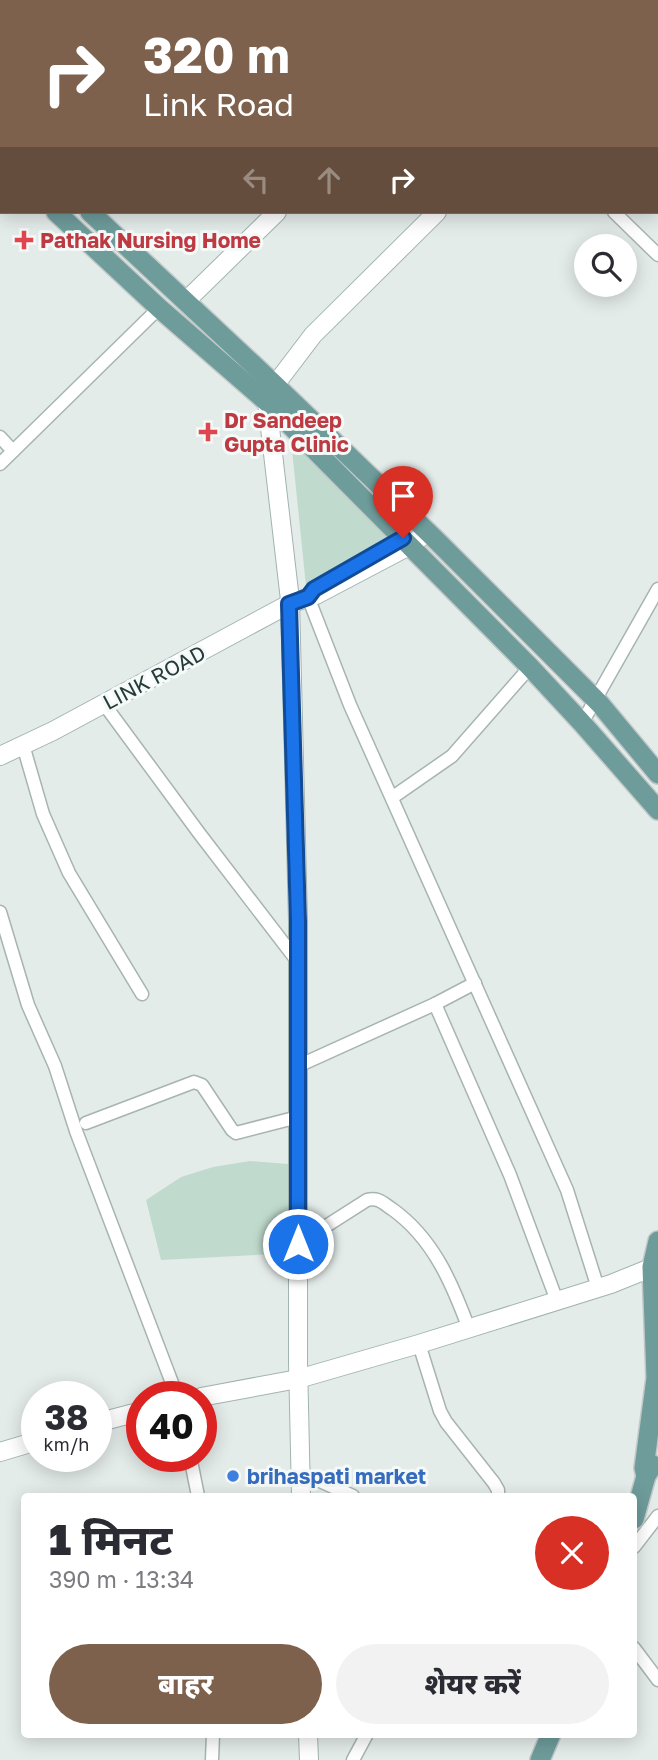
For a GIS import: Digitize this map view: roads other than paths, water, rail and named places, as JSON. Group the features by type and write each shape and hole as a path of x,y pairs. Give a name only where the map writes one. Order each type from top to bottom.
{"main road":[{"path":"58,214 159,309 271,394 423,528 596,701 658,775"},
{"path":"92,214 186,301 407,542 582,723 658,810"},
{"path":"646,1476 644,1468 656,1378 655,1266 658,1241"},
{"path":"637,1509 646,1476 653,1465 658,1432"},
{"path":"540,1760 549,1738"}],"street":[{"path":"186,301 275,214"},
{"path":"301,1493 298,1379 298,962 289,604 271,394 313,335 436,214"},
{"path":"616,214 658,255"},
{"path":"0,464 159,309"},
{"path":"0,437 13,451"},
{"name":"LINK ROAD","path":"0,756 53,731 289,604 316,595 407,542 423,528"},
{"path":"582,723 658,589"},
{"path":"308,597 351,705 567,1191 598,1288"},
{"path":"393,797 452,756 530,667"},
{"path":"104,704 298,962"},
{"path":"23,745 43,814 69,873 142,994"},
{"path":"0,912 28,1005 55,1066 76,1132 171,1381"},
{"path":"298,1066 475,983"},
{"path":"435,1004 510,1175 557,1301"},
{"path":"86,1123 194,1082 202,1085 236,1133 298,1117"},
{"path":"298,1244 367,1200 379,1200 405,1219 439,1259 455,1291 469,1329"},
{"path":"217,1394 298,1379 419,1344 598,1288 655,1266"},
{"path":"419,1344 440,1412 494,1483 498,1493"},
{"path":"0,1452 21,1446"},
{"path":"193,1472 197,1493"},
{"path":"300,1472 347,1493"},
{"path":"637,1543 658,1516"},
{"path":"637,1652 658,1680"},
{"path":"212,1760 213,1738"},
{"path":"308,1738 309,1760"},
{"path":"353,1760 365,1738"}],"place":[{"name":"Pathak Nursing Home","path":"24,240"},
{"name":"Dr Sandeep Gupta Clinic","path":"208,432"},
{"name":"brihaspati market","path":"233,1476"}]}
